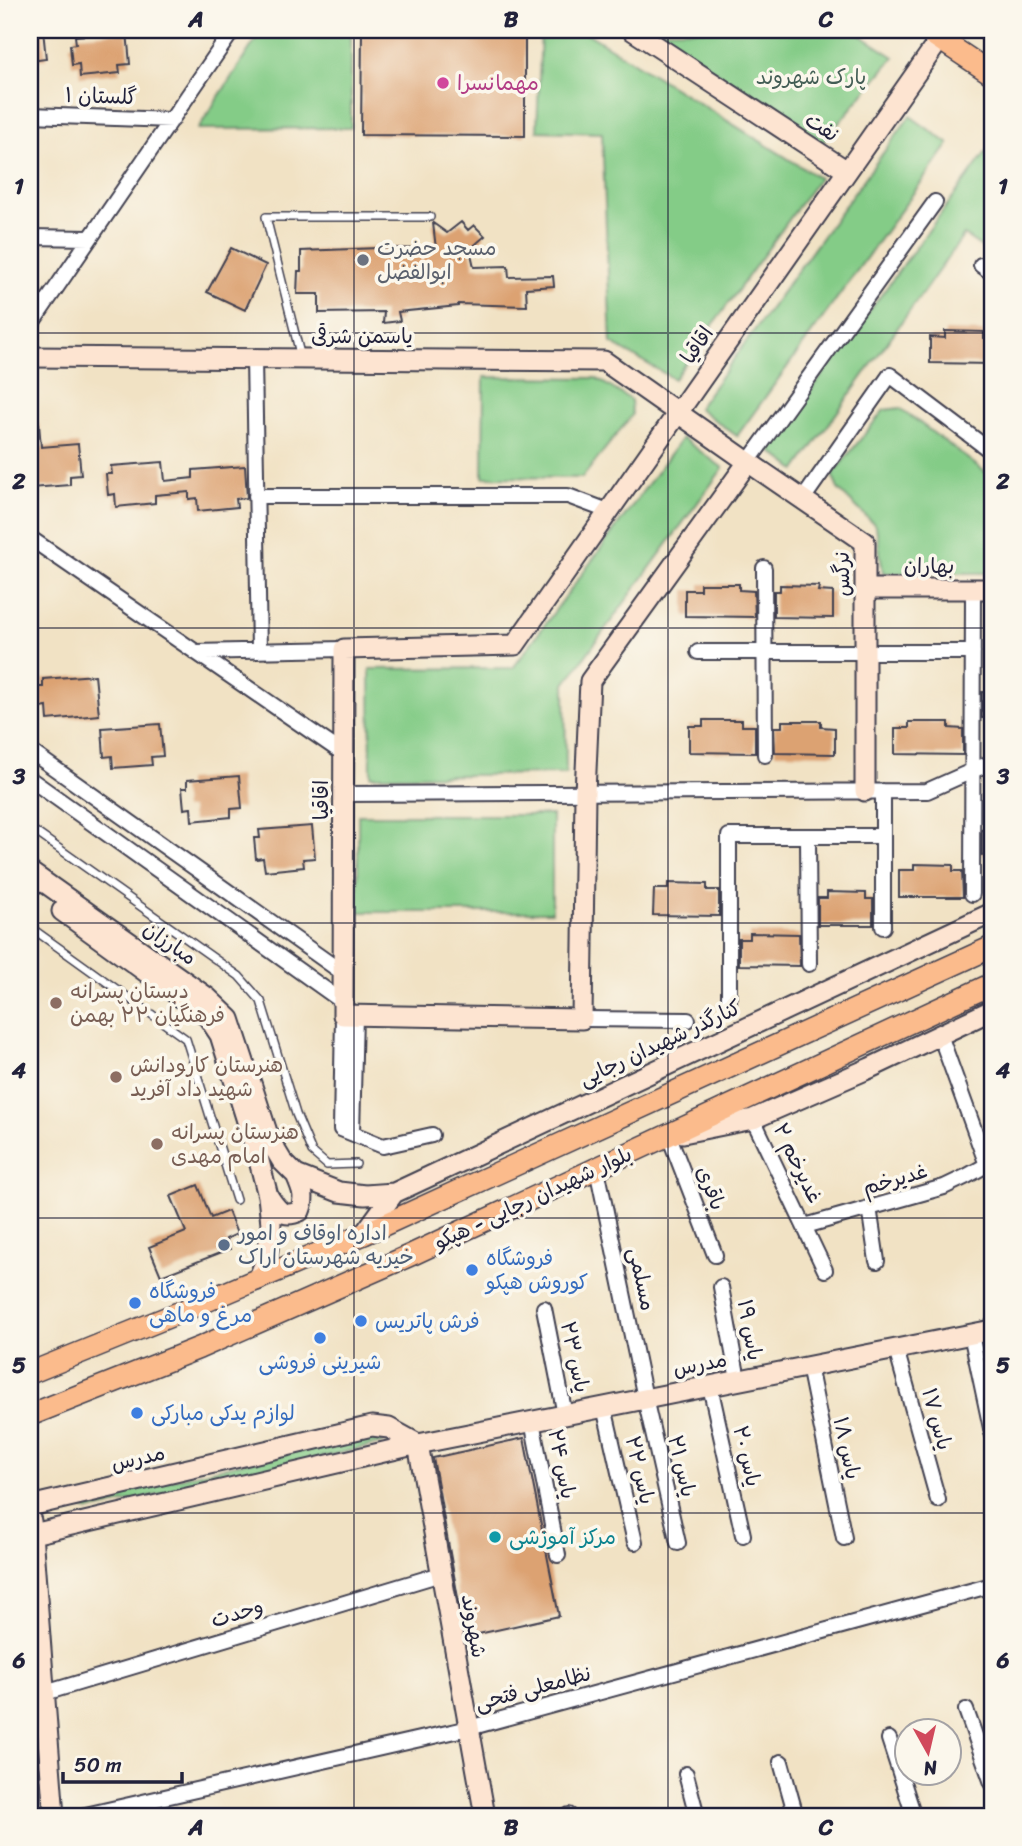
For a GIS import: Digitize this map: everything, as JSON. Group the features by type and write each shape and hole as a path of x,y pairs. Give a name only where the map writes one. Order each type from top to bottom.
{"main road":[{"path":"987,30 992,34"},
{"path":"933,34 992,74"},
{"name":"بلوار شهیدان رجایی - هپکو","path":"30,1373 364,1234 992,947"},
{"name":"بلوار شهیدان رجایی - هپکو","path":"30,1420 413,1254 992,984"}],"street":[{"path":"30,326 233,30"},
{"name":"نفت","path":"632,30 847,171"},
{"name":"اقاقیا","path":"347,1011 343,973 344,649 514,645 847,171 933,34"},
{"name":"گلستان ۱","path":"30,115 172,120"},
{"path":"582,1019 585,793 590,681 935,202"},
{"path":"30,237 90,238"},
{"name":"یاسمن شرقی","path":"30,357 604,361 677,413"},
{"path":"254,358 260,651"},
{"path":"803,499 890,375 992,452"},
{"name":"نرگس","path":"677,413 865,542 865,652 874,791"},
{"path":"256,496 568,495 608,512"},
{"path":"30,538 344,754"},
{"path":"764,568 765,755"},
{"name":"بهاران","path":"865,589 982,589"},
{"path":"972,894 973,652 982,589"},
{"path":"195,652 344,649"},
{"path":"698,653 973,652"},
{"path":"30,751 343,973"},
{"path":"343,794 927,791 992,762"},
{"path":"30,779 347,1011 688,1020"},
{"path":"874,791 883,836 883,927"},
{"path":"729,1004 729,836 883,836"},
{"path":"808,836 809,964"},
{"name":"مبارزان","path":"30,872 208,998 230,1019 270,1141 282,1161 296,1175 339,1192 365,1195 394,1193"},
{"name":"مبارزان","path":"30,888 208,1017 220,1035 268,1196 271,1224 267,1257 258,1280"},
{"name":"کنارگذر شهیدان رجایی","path":"364,1234 394,1193 992,913"},
{"path":"668,1136 753,1119 992,1010"},
{"path":"347,1011 347,1131 383,1146 432,1135"},
{"path":"940,1035 989,1163"},
{"name":"غدیرخم ۲","path":"753,1119 825,1270"},
{"name":"باقری","path":"668,1136 715,1255"},
{"name":"غدیرخم","path":"805,1226 944,1187 989,1163"},
{"name":"مسلمی","path":"597,1169 645,1398"},
{"path":"268,1196 277,1209 284,1213 292,1215 300,1211 304,1201 296,1175"},
{"path":"869,1208 877,1261"},
{"name":"یاس ۱۹","path":"721,1287 738,1380"},
{"name":"یاس ۲۳","path":"544,1308 565,1415"},
{"name":"مدرس","path":"33,1534 418,1444 992,1330"},
{"path":"971,1334 992,1433"},
{"name":"یاس ۱۷","path":"896,1349 938,1500"},
{"name":"یاس ۱۸","path":"808,1366 844,1538"},
{"name":"یاس ۲۰","path":"710,1386 743,1535"},
{"name":"یاس ۲۱","path":"645,1398 678,1542"},
{"name":"یاس ۲۲","path":"604,1407 635,1542"},
{"name":"یاس ۲۴","path":"532,1421 558,1555"},
{"name":"مدرس","path":"30,1506 372,1426 389,1428 418,1444"},
{"name":"شهروند","path":"418,1444 485,1816"},
{"path":"30,1506 54,1816"},
{"name":"وحدت","path":"45,1693 441,1574"},
{"name":"نظامعلی فتحی","path":"81,1816 469,1728 992,1585"},
{"path":"965,1710 992,1783"},
{"path":"888,1739 914,1816"},
{"path":"781,1762 796,1816"},
{"path":"687,1774 698,1816"}],"lane":[{"path":"301,359 266,216 430,217"},
{"path":"30,828 239,976 261,1001 296,1114 312,1152 327,1165 356,1164"},
{"path":"30,927 186,1039 236,1200"}],"green space":[{"path":"262,30 351,30 351,128 198,129"},
{"path":"541,30 582,30 819,178 674,379 611,343 602,133 537,131"},
{"name":"پارک شهروند","path":"651,30 852,30 894,57 823,142"},
{"path":"910,116 949,144 737,436 698,408"},
{"path":"992,144 992,254 964,235 796,470 768,449"},
{"path":"484,377 596,378 631,400 632,415 582,478 483,477"},
{"path":"900,408 992,477 992,573 883,573 876,526 838,489 832,475 884,410"},
{"path":"682,438 723,468 565,684 566,774 371,776 370,669 513,668"},
{"path":"358,815 552,815 552,912 358,912"},
{"path":"370,1432 379,1434 383,1443 89,1511 82,1508 83,1501"}],"building":[{"path":"30,30 43,30 46,59 30,61"},
{"name":"مهمانسرا","path":"362,30 525,30 525,136 361,135"},
{"path":"127,32 130,64 119,65 120,73 80,77 79,64 72,65 70,45 76,44 75,36"},
{"path":"461,222 468,230 474,225 485,236 470,249 474,267 508,266 509,277 553,276 554,286 526,288 527,306 458,304 398,312 400,321 383,323 384,312 319,313 319,294 297,294 301,251 436,249 433,223 447,233"},
{"path":"231,248 266,265 245,310 207,292"},
{"path":"945,331 984,332 984,338 992,338 992,364 930,363 930,337 945,338"},
{"path":"30,424 39,424 41,447 78,444 81,475 70,476 70,485 31,488"},
{"path":"163,462 165,481 193,478 193,470 245,466 247,498 236,499 237,507 198,511 197,498 189,499 189,492 155,495 155,503 116,507 115,494 108,495 106,474 112,474 111,466"},
{"path":"700,584 739,584 739,590 754,591 755,617 685,616 685,590 700,590"},
{"path":"780,585 819,586 818,591 833,592 833,618 774,617 774,591 780,591"},
{"path":"95,675 99,715 48,720 47,707 40,708 38,687 43,687 43,679"},
{"path":"982,692 992,692 992,718 982,718"},
{"path":"703,720 742,720 742,726 755,726 755,753 689,752 689,726 703,726"},
{"path":"782,721 821,721 821,727 835,728 835,754 775,753 774,727 782,727"},
{"path":"909,722 949,722 949,728 963,729 963,755 895,754 895,728 909,728"},
{"path":"160,724 163,756 151,757 152,765 113,768 112,756 104,757 102,728"},
{"path":"239,776 242,808 231,809 231,817 192,821 191,808 184,809 182,788 187,788 187,780"},
{"path":"312,826 315,858 303,859 304,867 265,871 263,858 256,859 254,838 260,838 259,830"},
{"path":"982,829 992,829 992,855 982,855"},
{"path":"914,864 953,865 953,871 962,871 963,897 899,897 899,870 914,870"},
{"path":"668,883 707,884 707,890 719,890 719,916 653,915 654,889 668,889"},
{"path":"827,892 866,893 866,899 873,899 873,925 818,925 818,898 827,898"},
{"path":"750,933 799,934 800,966 739,965 739,939 750,939"},
{"path":"198,1185 211,1218 228,1211 237,1234 226,1239 230,1249 161,1276 149,1247 186,1232 171,1196"},
{"name":"مرکز آموزشی","path":"524,1438 559,1616 465,1637 433,1458"}],"place":[{"name":"مهمانسرا","path":"443,83"},
{"name":"مسجد حضرت ابوالفضل","path":"363,260"},
{"name":"دبستان پسرانه فرهنگیان ۲۲ بهمن","path":"56,1003"},
{"name":"هنرستان کارودانش شهید داد آفرید","path":"116,1077"},
{"name":"هنرستان پسرانه امام مهدی","path":"157,1144"},
{"name":"اداره اوقاف و امور خیریه شهرستان اراک","path":"224,1245"},
{"name":"فروشگاه کوروش هپکو","path":"472,1270"},
{"name":"فروشگاه مرغ و ماهی","path":"135,1303"},
{"name":"فرش پاتریس","path":"361,1321"},
{"name":"شیرینی فروشی","path":"320,1338"},
{"name":"لوازم یدکی مبارکی","path":"137,1413"},
{"name":"مرکز آموزشی","path":"495,1537"}]}
